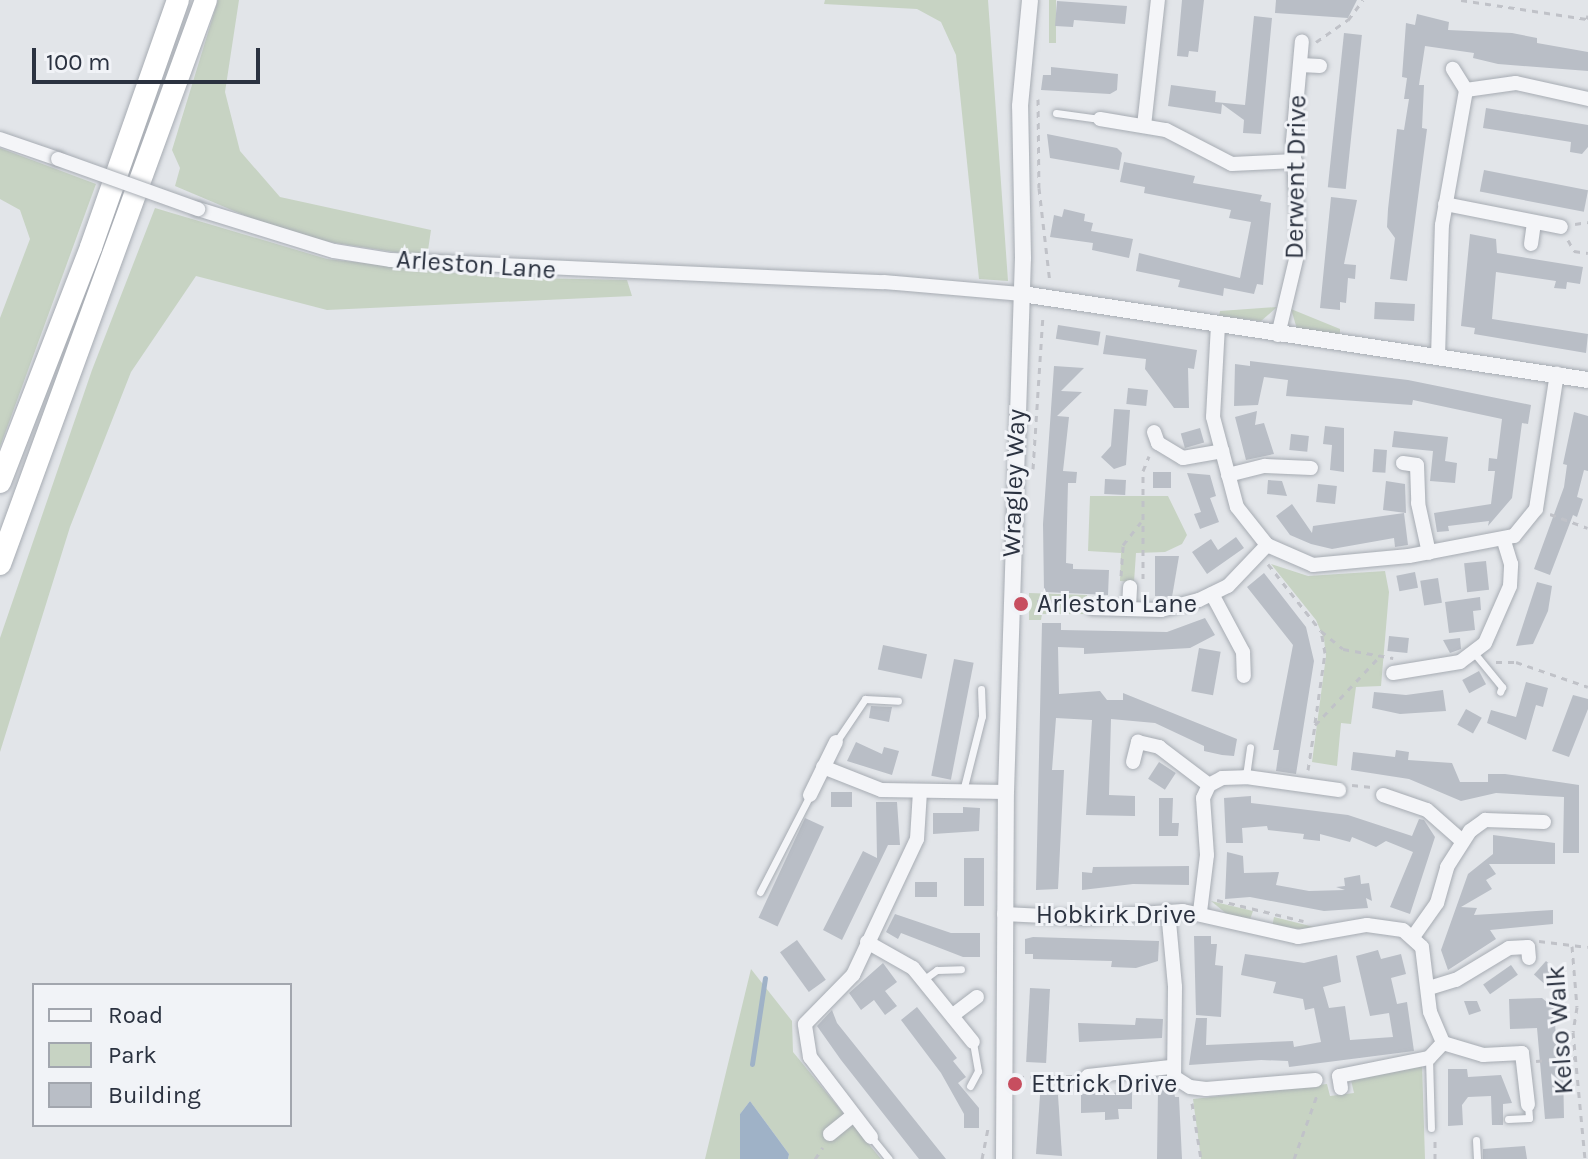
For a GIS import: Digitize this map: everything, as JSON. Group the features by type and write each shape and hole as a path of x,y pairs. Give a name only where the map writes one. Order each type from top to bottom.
{"highway":[{"path":"0,482 91,247 178,0"},
{"path":"0,564 117,256 206,0"}],"street":[{"name":"Wragley Way","path":"1004,1159 1006,792 1022,294 1020,106 1030,0"},
{"path":"1144,126 1158,0"},
{"name":"Derwent Drive","path":"1278,335 1299,247 1295,161 1302,41"},
{"name":"Derwent Drive","path":"1301,65 1320,66"},
{"path":"1438,357 1445,204 1466,90 1453,69"},
{"path":"1466,90 1516,83 1588,99"},
{"path":"1100,119 1178,135 1232,164 1295,161"},
{"name":"Arleston Lane","path":"0,139 198,209 334,251 391,260 884,282 1022,294 1588,380"},
{"path":"1445,204 1561,227"},
{"path":"1531,244 1534,223"},
{"path":"1218,325 1212,386 1222,451 1244,520 1264,550 1325,566 1504,541 1523,528 1536,509 1557,374"},
{"path":"1156,438 1183,458 1222,451"},
{"path":"1403,463 1417,465 1418,503 1429,553"},
{"path":"1228,475 1265,466 1311,468"},
{"path":"1398,673 1439,668 1477,652 1510,586 1504,541"},
{"path":"1089,605 1148,609 1174,607 1212,594 1264,550"},
{"path":"1125,587 1129,607"},
{"path":"1212,594 1243,652 1244,676"},
{"path":"810,795 836,742"},
{"path":"1133,762 1138,742 1159,747 1209,785"},
{"path":"823,767 881,790 1006,792"},
{"path":"1201,905 1207,855 1203,798 1209,785 1222,778 1246,777 1339,790"},
{"path":"871,1137 810,1057 805,1024 853,975 917,839 920,791"},
{"path":"1390,801 1427,810 1461,840"},
{"path":"1443,1043 1430,1012 1426,961 1413,937 1437,903 1461,840 1485,820 1544,822"},
{"name":"Hobkirk Drive","path":"1004,914 1084,918 1201,905 1278,936 1310,937 1389,925 1413,937"},
{"path":"1168,911 1175,987 1171,1067 1174,1077 1190,1087 1244,1088 1316,1080"},
{"path":"867,942 900,959 923,980 973,1042"},
{"path":"1429,988 1456,980 1497,953 1528,953"},
{"path":"953,1015 977,997"},
{"path":"1443,1043 1483,1055 1522,1047 1528,1105"},
{"path":"1341,1088 1339,1076 1429,1058 1443,1043"},
{"path":"1088,1076 1171,1067"},
{"path":"829,1138 852,1116"}],"lane":[{"path":"1056,113 1100,119"},
{"path":"1477,652 1502,687 1500,692"},
{"path":"963,791 982,716 981,689"},
{"path":"836,742 865,699 898,701"},
{"path":"1246,777 1250,747"},
{"path":"760,892 810,795"},
{"path":"923,980 937,970 961,969"},
{"path":"970,1086 978,1071 973,1042"},
{"path":"1429,1058 1431,1128"},
{"path":"1508,1119 1529,1118 1528,1105"},
{"path":"871,1137 889,1159"},
{"path":"1476,1140 1477,1159"}],"path":[{"path":"1302,41 1313,44 1341,26 1363,0"},
{"path":"1461,0 1587,19 1588,15"},
{"path":"1561,227 1574,251 1588,253"},
{"path":"1148,609 1143,587 1143,471 1156,438"},
{"path":"1536,509 1588,528"},
{"path":"1125,587 1123,545 1141,522"},
{"path":"1264,550 1321,631 1343,649 1394,658 1398,673"},
{"path":"1010,601 1089,605"},
{"path":"1305,786 1325,653 1321,631"},
{"path":"1477,652 1495,662 1516,662 1588,687"},
{"path":"1315,725 1380,656"},
{"path":"1339,790 1348,785 1378,787 1390,801"},
{"path":"1201,905 1306,922"},
{"path":"1528,953 1535,941 1570,941 1572,946 1588,947"},
{"name":"Kelso Walk","path":"1572,946 1576,1058 1585,1159"},
{"path":"1522,1047 1531,1061 1576,1058"},
{"path":"1018,1077 1088,1076"},
{"path":"1294,1159 1317,1095 1316,1080"},
{"path":"1190,1087 1201,1159"},
{"path":"1431,1128 1435,1159"},
{"path":"815,1159 829,1138"}],"green space":[{"path":"218,0 239,0 225,92 240,151 280,197 431,230 427,257 329,242 272,227 175,186 180,168 172,150"},
{"path":"825,0 988,0 1008,281 979,279 956,55 941,22 917,9 824,4"},
{"path":"1049,0 1056,0 1056,43 1049,43"},
{"path":"0,148 96,184 0,447 0,318 30,239 20,210 0,199"},
{"path":"155,208 327,259 491,277 627,280 632,296 327,310 196,276 131,372 70,527 0,752 0,638 92,370"},
{"path":"1277,307 1261,321 1219,316 1220,311"},
{"path":"1291,309 1340,329 1340,336 1297,329"},
{"path":"1090,496 1168,496 1187,535 1182,544 1165,552 1136,553 1134,582 1120,581 1121,553 1088,551"},
{"path":"1271,564 1308,576 1385,571 1389,592 1381,686 1356,687 1351,724 1341,723 1337,766 1312,762 1326,656 1324,639 1316,620"},
{"path":"1029,593 1087,595 1087,614 1042,614 1041,620 1029,620"},
{"path":"1211,901 1253,911 1249,922 1228,915"},
{"path":"1274,917 1314,927 1315,929 1272,928"},
{"path":"751,969 792,1021 793,1052 881,1159 788,1159 789,1154 750,1101 740,1114 740,1159 705,1159"},
{"path":"1422,1064 1425,1159 1201,1159 1193,1099 1327,1084 1330,1096 1354,1093 1351,1080"}],"water":[{"path":"750,1101 789,1154 788,1159 740,1159 740,1114"}],"building":[{"path":"1182,0 1204,0 1198,52 1189,51 1188,57 1177,56"},
{"path":"1276,0 1357,0 1348,18 1275,13"},
{"path":"1057,1 1127,6 1125,24 1074,20 1073,27 1055,26"},
{"path":"1417,14 1449,22 1448,30 1512,33 1537,38 1537,43 1588,52 1588,71 1498,64 1473,58 1474,53 1425,46 1419,85 1424,85 1422,128 1427,129 1407,281 1390,279 1395,238 1387,227 1397,129 1404,130 1409,99 1404,99 1407,78 1402,77 1406,23 1415,25"},
{"path":"1254,16 1272,18 1261,134 1243,133 1244,120 1222,104 1221,114 1168,106 1171,85 1216,91 1215,102 1245,105"},
{"path":"1344,33 1362,35 1346,189 1328,187"},
{"path":"1051,67 1118,74 1117,90 1110,94 1041,90 1043,75 1051,75"},
{"path":"1486,108 1588,125 1588,147 1582,154 1570,152 1571,142 1483,128"},
{"path":"1047,134 1117,148 1122,153 1119,170 1050,158"},
{"path":"1124,162 1195,176 1193,183 1262,195 1260,201 1271,203 1263,285 1257,284 1254,294 1224,288 1223,296 1178,287 1180,280 1136,271 1139,253 1240,278 1251,222 1229,218 1231,210 1144,193 1145,187 1120,182"},
{"path":"1484,170 1588,190 1584,212 1480,192"},
{"path":"1331,197 1357,200 1344,264 1356,265 1355,279 1348,278 1346,303 1340,302 1340,310 1320,308"},
{"path":"1064,209 1085,214 1084,221 1093,223 1091,231 1133,239 1129,258 1092,250 1093,243 1050,237 1054,215 1062,217"},
{"path":"1470,234 1496,239 1497,253 1583,267 1580,284 1567,282 1566,289 1554,288 1556,281 1496,272 1492,319 1588,334 1586,353 1474,334 1475,328 1461,326"},
{"path":"1375,302 1415,304 1414,321 1374,319"},
{"path":"1058,325 1100,332 1098,346 1056,339"},
{"path":"1106,335 1197,350 1194,369 1188,368 1189,408 1174,408 1145,369 1146,359 1103,354"},
{"path":"1250,361 1408,380 1531,405 1528,424 1522,423 1512,498 1488,526 1489,521 1448,526 1449,531 1437,532 1434,513 1491,504 1495,471 1488,471 1489,458 1497,459 1502,419 1413,400 1412,405 1286,396 1288,380 1264,377 1258,405 1234,406 1235,364 1250,366"},
{"path":"1054,366 1084,368 1061,391 1082,392 1057,416 1069,417 1063,471 1077,472 1076,483 1068,483 1066,563 1073,564 1073,569 1109,570 1108,595 1044,592 1043,524"},
{"path":"1128,388 1148,390 1146,406 1126,404"},
{"path":"1114,409 1130,410 1126,465 1114,469 1101,457 1111,446"},
{"path":"1257,411 1255,425 1264,423 1274,454 1246,460 1235,417"},
{"path":"1574,412 1588,416 1588,471 1584,470 1577,497 1583,499 1577,517 1573,515 1550,575 1534,569 1564,487 1567,465 1563,464"},
{"path":"1325,426 1344,428 1344,472 1330,470 1332,445 1323,444"},
{"path":"1200,428 1204,442 1185,448 1181,434"},
{"path":"1394,431 1448,437 1445,461 1457,463 1455,483 1430,481 1433,451 1392,447"},
{"path":"1291,434 1309,436 1307,452 1289,450"},
{"path":"1374,449 1387,450 1385,473 1372,472"},
{"path":"1153,472 1171,472 1171,488 1153,488"},
{"path":"1187,473 1210,475 1216,496 1210,498 1219,522 1200,529 1194,514 1201,512"},
{"path":"1105,479 1126,480 1125,495 1104,494"},
{"path":"1268,480 1282,481 1287,496 1267,494"},
{"path":"1386,481 1405,484 1406,513 1383,510"},
{"path":"1318,484 1337,486 1335,504 1316,502"},
{"path":"1292,504 1312,533 1313,526 1404,513 1408,545 1395,547 1394,538 1332,549 1311,544 1290,535 1276,516"},
{"path":"1236,537 1244,548 1207,574 1192,552 1211,539 1218,550"},
{"path":"1155,556 1179,556 1172,597 1155,596"},
{"path":"1486,561 1489,590 1467,592 1464,563"},
{"path":"1415,572 1418,588 1399,591 1396,576"},
{"path":"1264,573 1306,627 1314,661 1296,774 1276,771 1279,750 1273,750 1293,645 1247,587"},
{"path":"1438,578 1442,603 1424,606 1420,581"},
{"path":"1537,582 1552,586 1548,611 1533,644 1516,646"},
{"path":"1480,597 1481,610 1473,611 1475,630 1449,633 1445,602"},
{"path":"1205,618 1215,635 1190,648 1084,654 1084,648 1058,647 1059,694 1100,691 1107,700 1123,700 1123,693 1237,739 1234,756 1222,755 1204,751 1204,746 1155,723 1111,719 1109,795 1135,796 1135,816 1086,815 1092,720 1056,718 1052,770 1064,770 1058,889 1036,890 1042,623 1061,623 1061,630 1167,632"},
{"path":"1389,636 1409,638 1407,653 1387,651"},
{"path":"1460,638 1461,649 1450,653 1443,640"},
{"path":"883,645 927,654 922,679 878,669"},
{"path":"1199,648 1221,652 1213,695 1191,691"},
{"path":"954,659 974,663 951,780 931,776"},
{"path":"1479,671 1486,684 1469,693 1462,680"},
{"path":"1526,682 1548,688 1543,707 1536,705 1526,740 1487,723 1491,710 1516,717"},
{"path":"1443,690 1446,711 1400,714 1372,708 1374,692 1406,695"},
{"path":"1573,695 1588,699 1588,709 1569,757 1552,751"},
{"path":"871,706 892,707 889,722 869,718"},
{"path":"1466,709 1482,718 1473,733 1457,725"},
{"path":"856,742 882,754 884,747 899,751 892,775 847,761"},
{"path":"1396,750 1409,752 1408,760 1452,763 1460,782 1488,782 1488,774 1505,774 1579,785 1579,853 1563,853 1564,797 1496,793 1461,801 1409,779 1351,770 1353,752 1395,757"},
{"path":"1159,762 1176,773 1165,790 1148,779"},
{"path":"831,792 852,792 852,807 831,807"},
{"path":"1251,796 1251,803 1348,815 1412,836 1419,819 1424,820 1435,837 1410,914 1390,907 1413,852 1386,841 1376,847 1352,837 1350,842 1320,834 1320,841 1303,839 1304,834 1268,830 1267,826 1242,828 1243,843 1226,843 1224,798"},
{"path":"1159,798 1173,798 1172,823 1179,823 1178,836 1159,836"},
{"path":"876,802 897,802 900,845 888,845 842,940 823,930 863,851 877,858"},
{"path":"963,807 980,808 979,831 933,834 933,813 963,813"},
{"path":"805,818 824,827 778,927 759,918"},
{"path":"1493,835 1555,843 1555,864 1489,864 1496,874 1486,880 1492,889 1461,907 1477,908 1474,915 1553,910 1553,924 1490,930 1496,939 1448,970 1441,950 1468,874 1493,854"},
{"path":"1227,852 1243,856 1244,873 1279,872 1276,885 1309,891 1345,890 1336,887 1345,886 1344,878 1360,875 1361,884 1369,883 1372,901 1366,898 1368,908 1324,911 1250,897 1225,899"},
{"path":"964,858 984,858 984,906 964,906"},
{"path":"1189,866 1189,885 1133,884 1082,890 1082,872 1092,873 1093,867"},
{"path":"915,882 937,882 937,897 915,897"},
{"path":"895,914 951,933 980,933 980,957 963,957 901,933 898,939 886,932"},
{"path":"1194,936 1211,936 1211,944 1217,944 1215,965 1223,966 1221,1017 1196,1015"},
{"path":"1025,939 1159,941 1158,961 1136,968 1111,967 1112,961 1033,959 1033,954 1025,954"},
{"path":"797,940 826,980 809,992 780,952"},
{"path":"1378,950 1381,959 1401,954 1406,974 1391,978 1397,1004 1407,1002 1414,1051 1289,1067 1288,1061 1261,1060 1189,1065 1196,1018 1207,1018 1206,1045 1293,1041 1294,1047 1321,1042 1314,1008 1305,1010 1303,999 1273,993 1276,982 1241,975 1245,954 1304,963 1337,955 1341,982 1323,987 1329,1008 1345,1006 1350,1040 1393,1037 1389,1013 1370,1016 1356,956"},
{"path":"1546,961 1557,971 1545,984 1534,974"},
{"path":"883,963 897,982 885,991 897,1006 885,1015 874,1000 861,1010 849,993"},
{"path":"1511,965 1518,975 1490,994 1483,985"},
{"path":"1030,988 1050,989 1046,1063 1026,1062"},
{"path":"1542,998 1561,1014 1555,1020 1557,1067 1563,1067 1564,1118 1545,1119 1537,1028 1510,1029 1509,999"},
{"path":"1464,1001 1477,1001 1481,1011 1469,1015"},
{"path":"917,1007 957,1058 953,1061 966,1077 958,1083 979,1108 979,1128 964,1128 964,1114 941,1073 901,1020"},
{"path":"832,1010 837,1023 946,1159 919,1159 841,1060 817,1026"},
{"path":"1136,1018 1163,1019 1162,1038 1079,1042 1078,1023 1135,1025"},
{"path":"1448,1069 1467,1069 1468,1077 1501,1075 1512,1103 1503,1104 1503,1125 1492,1125 1491,1096 1468,1097 1462,1105 1463,1125 1448,1126"},
{"path":"1173,1088 1175,1097 1179,1097 1182,1159 1157,1159 1158,1089"},
{"path":"1132,1092 1132,1109 1118,1109 1119,1119 1105,1120 1105,1112 1081,1113 1081,1094"},
{"path":"1040,1095 1058,1095 1062,1156 1036,1154"},
{"path":"1525,1146 1527,1159 1483,1159 1483,1149"}],"waterway":[{"path":"752,1064 765,978"}],"place":[{"name":"Arleston Lane","path":"1021,604"},
{"name":"Ettrick Drive","path":"1015,1084"}]}
